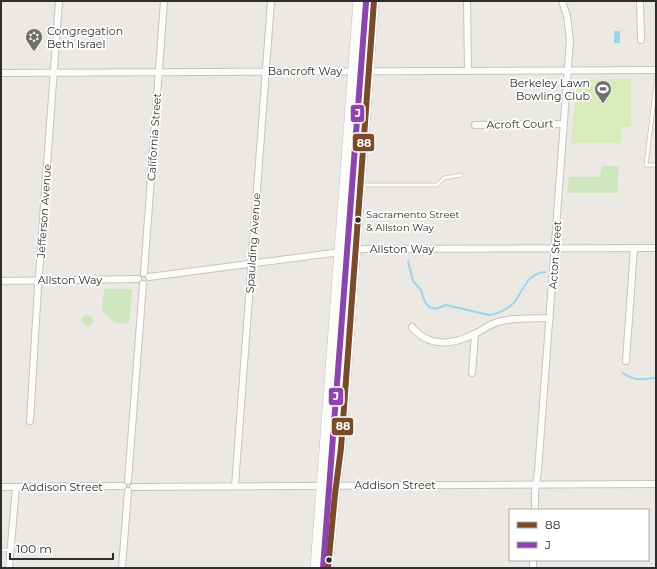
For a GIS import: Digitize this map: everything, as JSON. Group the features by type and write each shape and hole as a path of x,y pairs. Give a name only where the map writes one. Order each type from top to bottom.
{"street":[{"name":"Jefferson Avenue","path":"30,421 38,280 59,1"},
{"name":"California Street","path":"147,275 164,1"},
{"name":"Spaulding Avenue","path":"235,486 271,1"},
{"path":"315,568 358,1"},
{"path":"328,568 341,448 374,1"},
{"path":"467,1 468,71"},
{"name":"Acton Street","path":"535,509 570,35 567,16 562,1"},
{"path":"640,1 641,40"},
{"name":"Bancroft Way","path":"1,73 656,70"},
{"name":"Acroft Court","path":"475,125 564,124"},
{"name":"Allston Way","path":"147,275 252,264 356,250 656,248"},
{"path":"626,362 634,249"},
{"path":"140,275 147,275 148,282 143,284 138,279 140,275"},
{"name":"Allston Way","path":"1,281 138,279"},
{"path":"128,491 124,490 123,486 128,480 143,284"},
{"path":"412,328 424,339 441,343 451,342 475,334 497,322 509,319 550,318"},
{"path":"472,373 475,334"},
{"path":"128,480 132,482 133,487 132,490 128,491"},
{"name":"Addison Street","path":"133,487 656,484"},
{"name":"Addison Street","path":"1,487 123,486"},
{"path":"9,568 16,487"},
{"path":"122,568 128,491"}],"lane":[{"path":"656,70 655,99 646,165 656,165"},
{"path":"361,185 437,185 447,176 461,175"},
{"path":"1,550 10,550"}],"green space":[{"path":"362,1 372,1 366,63 359,63"},
{"name":"Berkeley Lawn Bowling Club","path":"631,79 631,127 622,127 621,143 571,143 577,80"},
{"path":"357,80 365,80 352,242 345,243"},
{"path":"602,166 619,166 617,193 567,193 569,177 600,177"},
{"path":"351,260 339,432 332,477 326,477 343,262"},
{"path":"104,289 132,289 129,324 114,322 102,311"},
{"path":"84,315 92,316 93,323 88,327 82,323 81,319"},
{"path":"325,495 331,496 326,568 323,568 324,548 322,527"}],"water":[{"path":"614,31 620,31 620,43 614,43"}],"waterway":[{"path":"408,261 413,281 421,290 425,302 429,307 436,309 446,305 489,315 502,311 510,306 516,300 528,280 535,275 545,272"},
{"path":"623,373 635,379 656,378"}],"transit line":[{"name":"88","path":"328,568 341,448 374,1"},
{"name":"J","path":"323,568 366,2"}],"place":[{"name":"Congregation Beth Israel","path":"34,52"},
{"name":"Berkeley Lawn Bowling Club","path":"603,104"},
{"name":"Sacramento Street & Allston Way","path":"358,220"}]}
